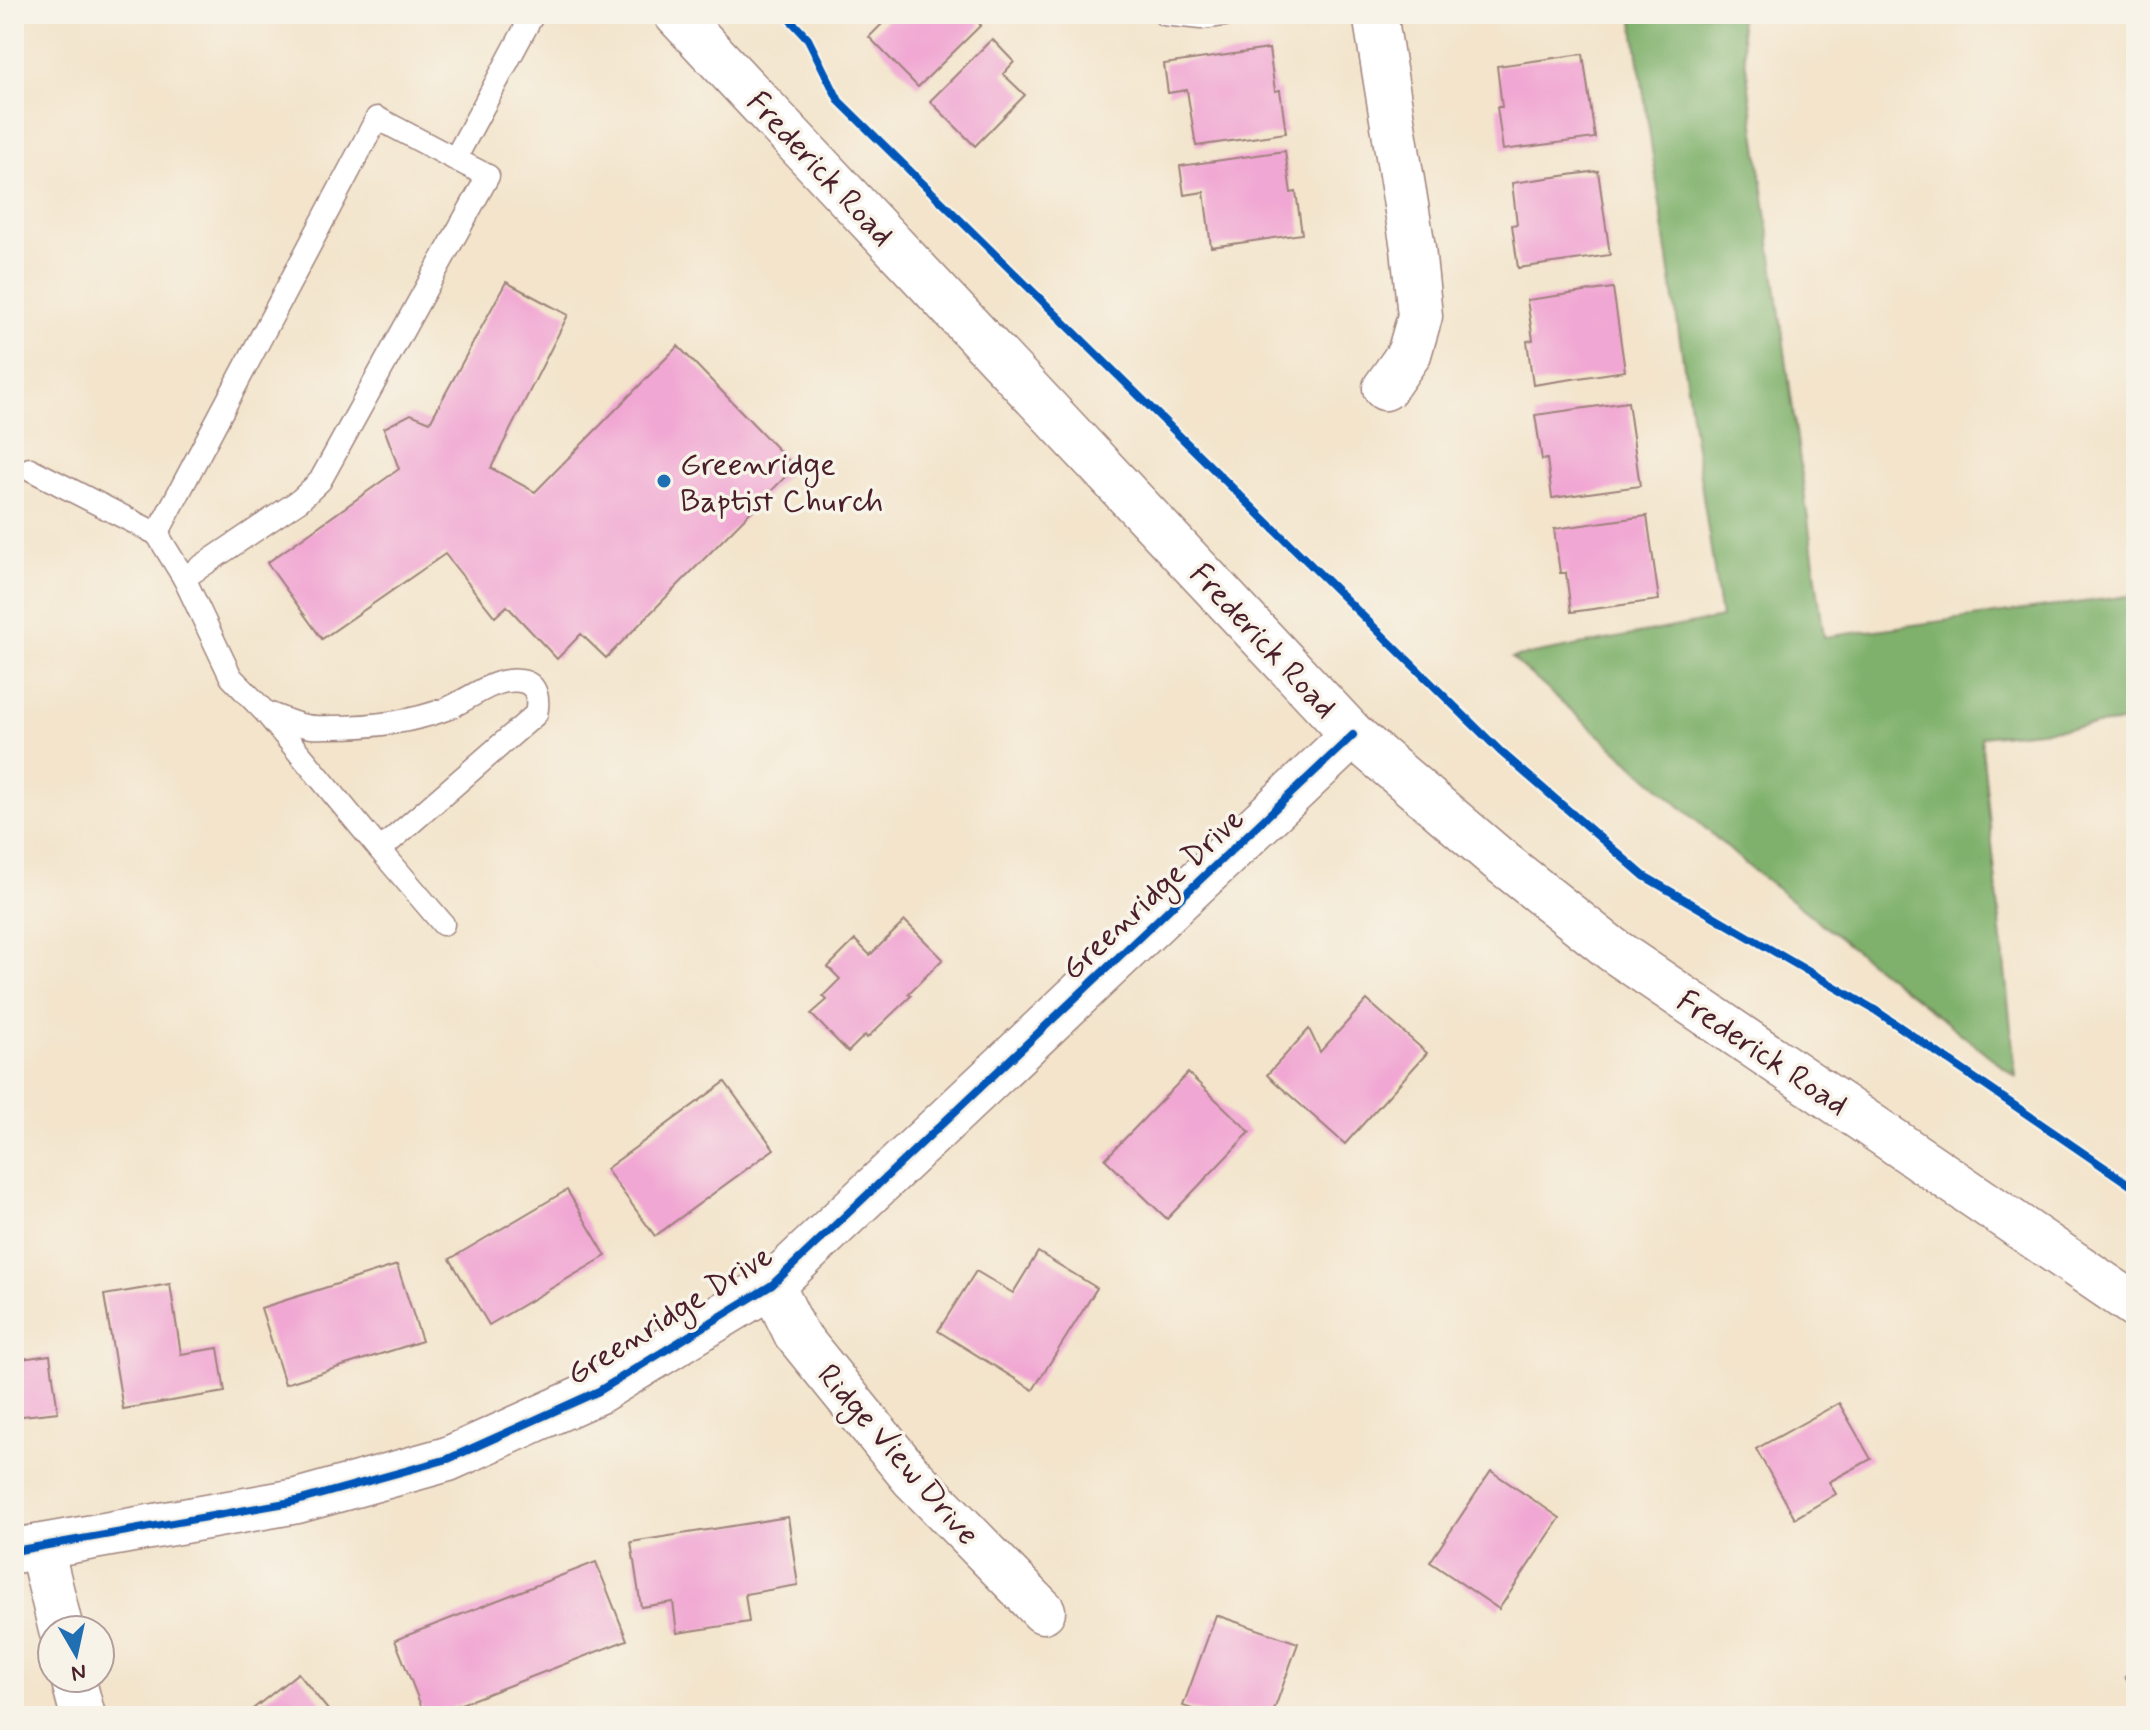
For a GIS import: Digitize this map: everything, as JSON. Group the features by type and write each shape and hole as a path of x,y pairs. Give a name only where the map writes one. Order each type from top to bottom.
{"street":[{"name":"Frederick Road","path":"676,14 1353,735 1503,863 1613,950 2136,1306"},
{"path":"1375,14 1413,248 1420,316 1409,354 1385,388"},
{"name":"Greenridge Drive","path":"27,1549 297,1501 448,1459 599,1391 772,1285 1353,735"},
{"name":"Ridge View Drive","path":"772,1285 796,1334 912,1477 1043,1611"},
{"path":"27,1549 54,1614"},
{"path":"77,1694 83,1716"}],"lane":[{"path":"455,159 533,14"},
{"path":"1164,14 1201,18 1230,14"},
{"path":"157,534 377,118 488,176 320,481 300,500 184,578"},
{"path":"30,469 157,534 184,578 231,677 265,712 443,924"},
{"path":"265,712 308,727 363,727 406,721 447,709 503,682 526,682 535,689 538,702 536,714 380,850"}],"green space":[{"path":"1632,14 1739,14 1824,637 2136,595 2136,721 1981,737 2016,1077 1748,866 1512,658 1721,618"}],"building":[{"path":"892,14 970,14 981,25 918,87 869,37"},
{"path":"992,39 1014,62 1003,74 1025,95 975,146 930,101"},
{"path":"1269,49 1275,91 1280,90 1286,133 1196,146 1187,90 1168,93 1164,64"},
{"path":"1583,54 1595,138 1503,150 1497,107 1502,107 1497,66"},
{"path":"1285,151 1291,193 1296,192 1302,234 1211,247 1204,192 1184,195 1180,166"},
{"path":"1598,171 1610,255 1518,268 1512,225 1517,224 1512,183"},
{"name":"Greenridge Baptist Church","path":"506,282 568,315 491,468 535,492 678,346 795,467 606,658 581,634 557,659 507,606 495,617 445,554 322,639 267,563 399,469 384,428 411,414 430,422"},
{"path":"1613,288 1625,371 1533,385 1527,341 1533,340 1527,300"},
{"path":"1628,402 1640,486 1552,498 1547,459 1542,460 1535,415"},
{"path":"1647,516 1659,600 1571,612 1566,573 1560,573 1554,529"},
{"path":"905,921 943,959 908,994 911,996 848,1052 811,1014 827,1000 823,996 840,979 828,967 855,940 870,955"},
{"path":"1367,1000 1427,1053 1345,1144 1267,1075 1309,1029 1320,1052"},
{"path":"1188,1073 1250,1132 1167,1219 1105,1159"},
{"path":"725,1082 774,1149 655,1236 606,1169"},
{"path":"567,1190 606,1256 489,1325 450,1259"},
{"path":"1038,1252 1097,1288 1033,1390 938,1331 976,1271 1013,1293"},
{"path":"397,1265 422,1341 285,1384 261,1308"},
{"path":"170,1284 181,1354 218,1348 225,1392 123,1409 104,1295"},
{"path":"50,1355 58,1412 14,1417 14,1360"},
{"path":"1839,1403 1871,1459 1829,1482 1836,1494 1795,1518 1756,1449"},
{"path":"1491,1471 1560,1518 1499,1609 1430,1562"},
{"path":"788,1517 798,1585 745,1594 749,1622 677,1633 673,1602 641,1607 631,1542"},
{"path":"596,1562 627,1640 425,1716 395,1640"},
{"path":"1216,1615 1298,1643 1272,1716 1213,1716 1183,1706"},
{"path":"2136,1670 2136,1694 2125,1677"},
{"path":"298,1673 333,1716 244,1716"}],"cycle path":[{"path":"785,14 808,39 839,101 1500,751 1644,876 1875,1010 2136,1189"},
{"path":"14,1551 297,1501 448,1459 599,1391 772,1285 1353,735"}],"place":[{"name":"Greenridge Baptist Church","path":"664,481"}]}
